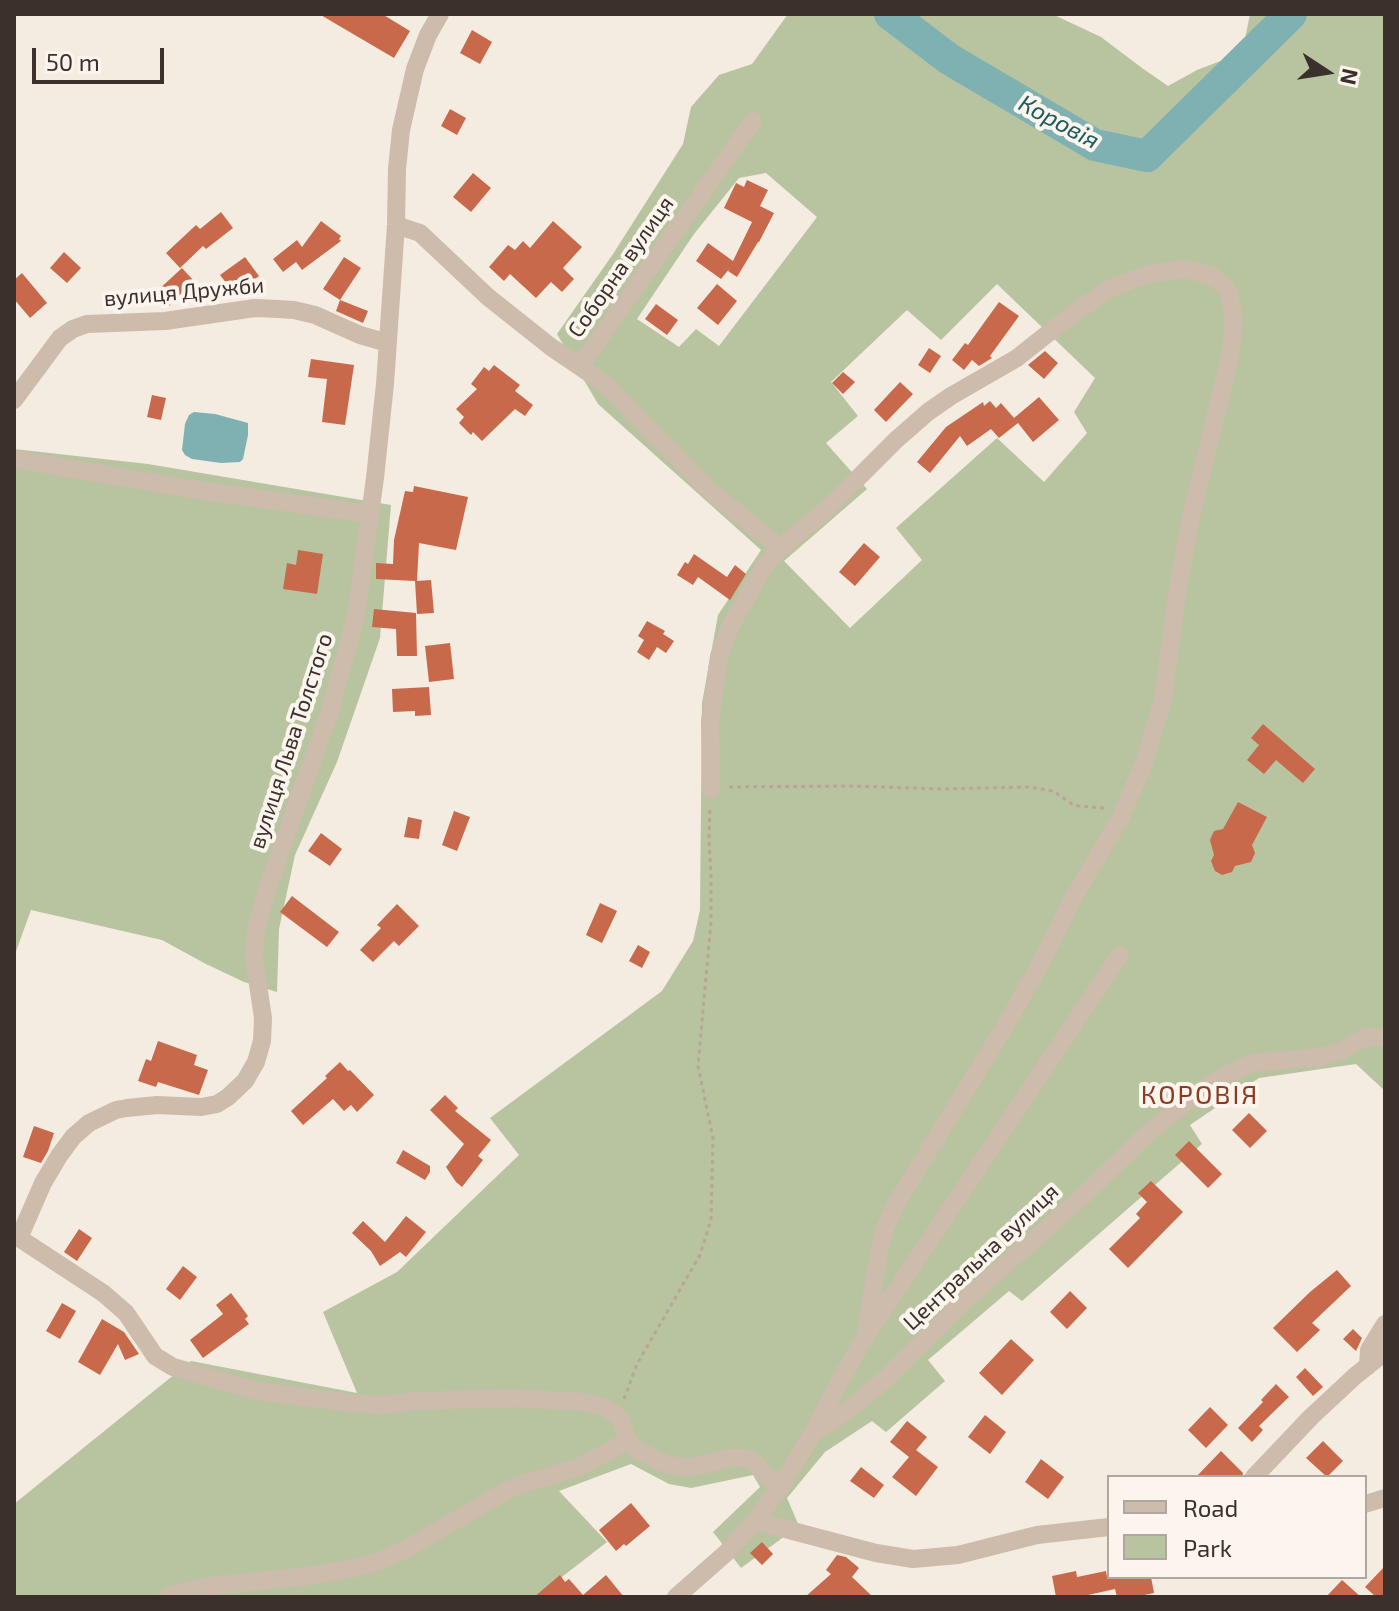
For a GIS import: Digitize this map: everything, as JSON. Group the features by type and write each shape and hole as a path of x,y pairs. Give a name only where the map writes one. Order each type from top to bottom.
{"street":[{"name":"вулиця Льва Толстого","path":"16,1238 59,1156 73,1137 89,1123 127,1108 217,1104 245,1081 256,1062 262,1041 263,1018 254,958 256,930 267,890 316,757 343,667 358,600 380,436 396,225 397,169 415,69 440,14"},
{"name":"Соборна вулиця","path":"396,225 420,233 488,297 580,366 753,121"},
{"path":"711,789 710,721 719,656 724,639 742,605 765,565 780,548 825,511 928,412 1017,358 1095,297 1131,279 1159,271 1184,269 1217,279 1229,294 1233,313 1232,343 1192,512 1163,700 1144,763 1121,817 1071,902 1007,1023 896,1204 880,1247 865,1337"},
{"name":"вулиця Дружби","path":"14,400 60,338 87,324 165,321 255,308 294,310 388,343"},
{"path":"580,366 604,383 708,489 780,548"},
{"path":"14,459 191,489 369,514"},
{"path":"813,1433 865,1337 1120,955"},
{"name":"Центральна вулиця","path":"676,1597 726,1553 755,1521 779,1489 813,1433 872,1392 960,1305 1082,1197 1149,1132 1200,1091 1252,1063 1332,1055 1361,1039 1379,1036"},
{"path":"16,1238 69,1269 116,1304 161,1361 197,1375 257,1391 351,1403 383,1405 477,1398 553,1399 595,1404 620,1418 628,1441 656,1460 682,1467 745,1458 755,1463 779,1489"},
{"path":"1368,1366 1369,1350 1385,1324"},
{"path":"1256,1475 1291,1436 1385,1352"},
{"path":"167,1597 210,1586 299,1577 377,1562 404,1550 506,1491 579,1467 628,1441"},
{"path":"755,1521 876,1553 922,1560 958,1555 1037,1535 1107,1527"}],"path":[{"path":"620,1418 637,1364 700,1255 711,1220 713,1138 698,1066 711,922 711,789 772,786 1030,787 1053,791 1072,804 1103,808 1121,817"}],"green space":[{"path":"788,14 1052,14 1101,37 1168,86 1197,70 1231,57 1245,39 1250,14 1385,14 1385,1091 1356,1064 1259,1078 1190,1125 1202,1144 1022,1301 1009,1291 928,1360 945,1381 886,1432 872,1421 825,1452 787,1498 799,1526 741,1568 713,1532 760,1487 753,1475 691,1488 669,1484 631,1464 559,1491 607,1542 536,1597 14,1597 14,1504 191,1361 357,1393 323,1312 397,1272 519,1155 490,1118 662,991 693,941 700,910 702,703 718,615 761,550 598,404 557,334 613,254 683,144 691,107 719,75 752,64","holes":["766,173 817,217 719,346 696,329 679,347 637,319 694,234 739,178","997,284 1095,378 1074,412 1087,433 1044,482 997,438 896,528 922,560 850,628 784,561 867,489 826,443 858,416 831,382 907,310 941,340"]},
{"path":"14,449 148,464 391,505 380,638 337,762 295,855 279,929 277,992 244,982 162,940 31,910 14,957"}],"water":[{"path":"194,412 248,423 248,435 240,462 221,463 185,455 182,450 185,424"}],"building":[{"path":"319,14 382,14 410,31 394,58"},
{"path":"472,30 492,42 480,64 460,53"},
{"path":"450,109 466,118 457,135 441,126"},
{"path":"473,173 491,188 471,212 453,197"},
{"path":"747,180 768,190 760,206 774,213 737,277 728,271 730,268 721,279 696,261 708,243 733,261 752,222 724,208 736,183 744,187"},
{"path":"221,212 233,228 206,249 203,246 180,268 166,253 196,225 200,229"},
{"path":"321,221 341,236 341,241 302,270 296,262 283,272 273,259 297,240 302,247"},
{"path":"553,221 582,247 563,268 574,279 562,292 551,282 536,298 510,274 504,281 489,267 508,245 515,250 523,241 530,248"},
{"path":"64,252 81,268 67,283 50,268"},
{"path":"245,257 259,276 235,294 220,275"},
{"path":"344,257 361,268 340,300 323,289"},
{"path":"182,268 194,281 169,306 156,292"},
{"path":"22,273 47,303 30,318 14,299 14,280"},
{"path":"717,284 737,301 718,325 697,308"},
{"path":"340,300 368,311 363,323 336,311"},
{"path":"999,302 1019,316 990,356 992,358 979,366 972,360 964,370 952,360 965,343 968,345"},
{"path":"656,304 678,320 667,335 645,319"},
{"path":"929,348 941,356 930,373 918,365"},
{"path":"1045,351 1058,363 1044,379 1028,365"},
{"path":"311,359 354,365 345,425 322,422 327,379 308,377"},
{"path":"494,365 520,385 515,391 533,405 525,416 515,409 482,441 459,423 464,417 456,409 477,389 471,384 484,367 489,371"},
{"path":"843,372 855,382 843,394 832,383"},
{"path":"900,382 913,394 886,422 874,410"},
{"path":"152,395 166,398 161,420 147,417"},
{"path":"1039,397 1059,420 1033,442 1018,423 999,438 991,429 967,446 960,436 930,473 917,462 946,427 983,402 984,406 990,401 996,408 1001,403 1014,418"},
{"path":"414,486 468,497 456,550 419,543 417,581 431,580 434,613 417,614 415,581 376,579 376,563 393,564 394,540 405,491 413,492"},
{"path":"864,543 880,557 855,586 839,572"},
{"path":"298,550 323,554 317,594 283,589 287,563 296,565"},
{"path":"694,554 727,577 735,565 746,574 730,600 698,577 693,585 677,575"},
{"path":"374,609 416,613 417,656 397,656 396,629 372,627"},
{"path":"647,621 665,631 663,634 674,641 666,653 657,647 649,660 637,652 644,640 638,636"},
{"path":"450,643 454,679 429,682 425,646"},
{"path":"429,687 431,715 415,716 415,711 393,712 392,689"},
{"path":"1263,724 1315,769 1303,783 1276,760 1264,774 1247,760 1259,745 1251,738"},
{"path":"1238,802 1267,817 1252,845 1255,853 1251,862 1235,866 1232,872 1222,875 1215,871 1211,861 1214,855 1210,840 1214,831 1223,829"},
{"path":"454,811 470,817 457,851 442,845"},
{"path":"408,817 422,820 419,839 404,837"},
{"path":"321,833 342,849 330,866 308,851"},
{"path":"292,896 339,932 327,947 280,912"},
{"path":"600,903 617,911 602,943 586,935"},
{"path":"397,904 419,926 399,946 394,941 373,962 360,950 381,928 377,925"},
{"path":"638,945 650,952 642,968 629,961"},
{"path":"158,1041 197,1055 194,1065 208,1070 199,1095 158,1082 156,1087 138,1081 146,1059 151,1061"},
{"path":"340,1062 374,1095 357,1112 351,1105 344,1111 333,1099 303,1125 291,1111"},
{"path":"445,1095 458,1108 455,1111 491,1140 478,1156 483,1160 462,1187 446,1167 464,1144 430,1110"},
{"path":"1249,1113 1267,1131 1250,1148 1232,1130"},
{"path":"34,1126 54,1133 41,1163 23,1157"},
{"path":"1189,1141 1222,1174 1208,1188 1175,1155"},
{"path":"403,1150 430,1166 425,1180 396,1163"},
{"path":"1151,1181 1183,1212 1128,1268 1109,1249 1140,1218 1136,1214 1147,1202 1138,1193"},
{"path":"406,1216 426,1232 406,1257 400,1252 380,1266 371,1251 352,1233 363,1221 385,1242"},
{"path":"79,1229 92,1238 77,1261 64,1252"},
{"path":"183,1266 197,1277 180,1300 166,1289"},
{"path":"1337,1270 1351,1286 1312,1323 1320,1330 1297,1352 1273,1328"},
{"path":"1070,1291 1087,1308 1067,1329 1050,1312"},
{"path":"231,1293 248,1316 245,1319 249,1324 203,1358 190,1340 223,1314 216,1305"},
{"path":"62,1303 76,1311 60,1339 46,1331"},
{"path":"102,1319 124,1332 139,1354 125,1360 118,1344 100,1375 78,1362"},
{"path":"1353,1329 1362,1338 1356,1351 1343,1339"},
{"path":"1011,1339 1034,1360 1002,1395 979,1373"},
{"path":"1305,1368 1323,1387 1313,1396 1296,1377"},
{"path":"1276,1384 1289,1397 1259,1426 1263,1430 1252,1442 1238,1428"},
{"path":"1210,1407 1228,1425 1206,1448 1188,1430"},
{"path":"985,1415 1006,1432 990,1454 968,1437"},
{"path":"907,1421 927,1437 916,1450 938,1467 916,1496 892,1477 909,1457 890,1442"},
{"path":"1323,1441 1343,1461 1329,1475 1325,1475 1306,1458"},
{"path":"1221,1451 1243,1473 1242,1475 1198,1475"},
{"path":"1041,1459 1064,1477 1048,1499 1025,1482"},
{"path":"861,1467 884,1485 874,1498 850,1481"},
{"path":"631,1503 650,1526 616,1551 599,1530"},
{"path":"762,1542 773,1554 762,1565 750,1553"},
{"path":"837,1555 846,1557 859,1568 852,1577 873,1597 805,1597 831,1574 826,1570"},
{"path":"1385,1566 1385,1597 1376,1597 1365,1587"},
{"path":"1076,1571 1077,1577 1106,1571 1107,1579 1151,1579 1154,1593 1117,1597 1115,1589 1079,1597 1056,1597 1052,1576"},
{"path":"560,1575 565,1582 569,1579 583,1595 606,1575 624,1597 534,1597"},
{"path":"1342,1580 1361,1597 1326,1597"}],"waterway":[{"name":"Коровія","path":"890,14 949,59 1095,145 1147,156 1291,14"}],"district":[{"name":"КОРОВІЯ","path":"1200,1095"}]}
